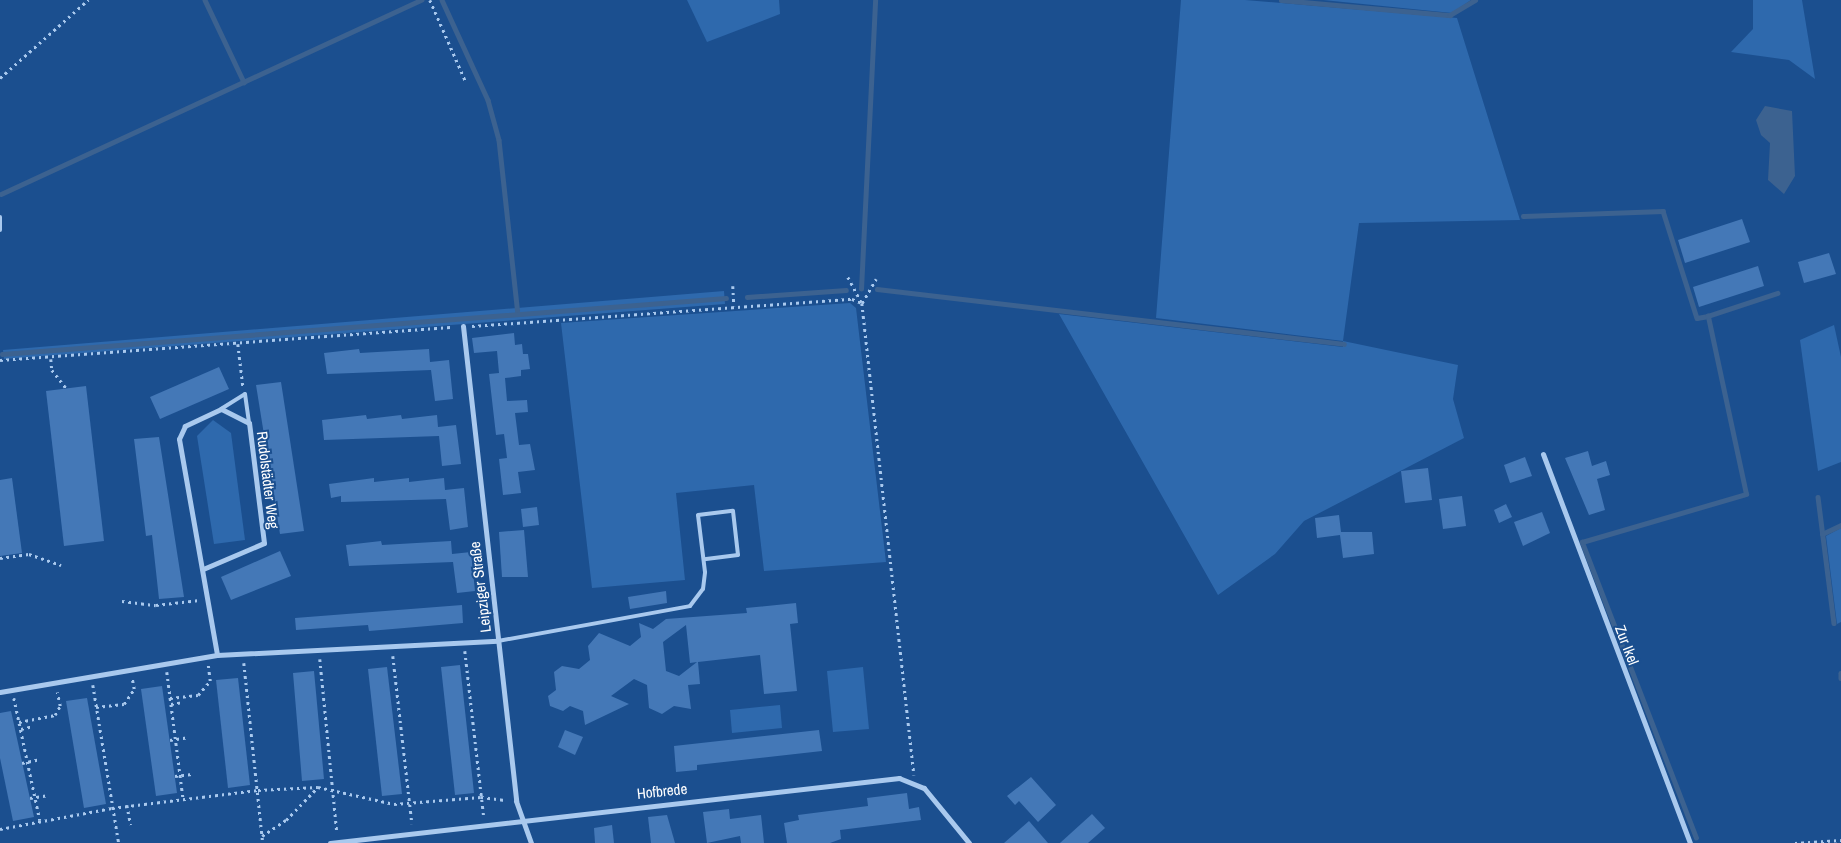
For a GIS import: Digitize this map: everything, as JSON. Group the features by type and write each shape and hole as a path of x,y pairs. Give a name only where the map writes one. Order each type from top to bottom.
{"street":[{"name":"Leipziger Straße","path":"463,326 516,801 531,843"},
{"path":"217,655 179,439 185,426 221,410"},
{"name":"Rudolstädter Weg","path":"203,569 264,543 248,423 221,410"},
{"name":"Zur Ikel","path":"1544,454 1690,843"},
{"path":"0,692 91,674 217,655 392,644 498,641"},
{"name":"Hofbrede","path":"330,843 524,819 899,778 913,781"},
{"path":"913,781 924,788 969,843"}],"lane":[{"path":"0,217 0,230"},
{"path":"221,410 245,394 248,423"},
{"path":"498,641 690,606 703,589 704,559 698,515 732,512 738,555 704,559"}],"path":[{"path":"0,78 88,0"},
{"path":"430,0 466,82"},
{"path":"848,277 862,303 913,781"},
{"path":"862,303 876,279"},
{"path":"733,286 734,307"},
{"path":"0,360 51,359 463,326 852,299 862,303"},
{"path":"238,343 245,394"},
{"path":"51,359 52,370 66,388"},
{"path":"0,558 29,554 60,565"},
{"path":"122,601 156,605 208,599"},
{"path":"464,642 483,810"},
{"path":"392,644 412,819"},
{"path":"319,648 336,828"},
{"path":"243,654 263,843"},
{"path":"170,698 198,695 210,681 207,657"},
{"path":"165,663 183,797"},
{"path":"96,707 124,704 134,689 130,668"},
{"path":"91,674 119,843"},
{"path":"19,722 55,715 60,706 55,681"},
{"path":"13,689 40,820"},
{"path":"165,703 183,702"},
{"path":"15,727 33,726"},
{"path":"170,740 188,738"},
{"path":"22,763 41,759"},
{"path":"175,776 192,774"},
{"path":"0,828 128,805 183,797 258,790 318,787 410,804 481,798 516,801"},
{"path":"262,836 286,820 318,787"},
{"path":"30,798 49,795"},
{"path":"128,805 131,825"},
{"path":"1795,843 1841,840"}],"shaded area":[{"path":"687,0 779,0 780,14 707,42"},
{"path":"1181,0 1245,0 1457,18 1520,220 1359,223 1343,341 1156,318"},
{"path":"1323,0 1471,0 1452,13"},
{"path":"1753,0 1802,0 1815,79 1789,60 1731,52 1753,29"},
{"path":"1765,106 1792,111 1795,176 1784,194 1768,180 1770,143 1761,135 1756,120"},
{"path":"724,291 725,304 4,359 3,350"},
{"path":"850,303 856,308 886,562 764,571 754,485 676,493 685,580 592,588 561,323"},
{"path":"1059,314 1343,347 1343,341 1458,365 1453,399 1464,438 1304,521 1275,554 1218,595"},
{"path":"1834,325 1841,357 1841,462 1818,471 1800,340"},
{"path":"213,420 231,433 245,540 214,544 197,436"},
{"path":"1841,528 1841,622 1837,624 1826,536"},
{"path":"863,667 869,729 833,732 827,671"},
{"path":"780,705 782,728 732,733 730,710"}],"building":[{"path":"1742,219 1750,242 1685,263 1678,240"},
{"path":"1829,253 1836,274 1804,283 1798,262"},
{"path":"1758,266 1764,286 1699,307 1693,287"},
{"path":"514,333 515,345 522,344 523,354 528,354 530,369 521,370 521,376 505,378 507,401 527,400 528,412 515,413 519,445 530,444 535,470 518,472 521,493 503,495 499,459 507,458 504,434 496,435 489,374 499,373 497,351 474,353 472,338"},
{"path":"359,349 360,353 429,349 430,362 449,360 453,399 435,401 431,370 327,374 324,353"},
{"path":"219,367 229,389 160,419 150,397"},
{"path":"281,382 304,531 280,534 256,385"},
{"path":"86,386 104,541 64,546 46,391"},
{"path":"366,415 367,419 401,415 402,419 437,415 438,427 456,425 461,464 442,466 439,436 324,440 322,420"},
{"path":"159,437 184,597 159,599 152,535 146,536 134,439"},
{"path":"1588,451 1592,466 1606,461 1610,475 1597,479 1605,510 1589,515 1565,458"},
{"path":"1525,457 1532,476 1510,483 1504,465"},
{"path":"1428,468 1432,500 1405,503 1401,471"},
{"path":"12,478 22,553 0,556 0,480"},
{"path":"374,478 374,482 409,478 409,482 444,478 445,490 464,488 468,527 450,530 446,499 341,502 341,496 331,498 329,484"},
{"path":"1462,496 1466,526 1443,529 1439,499"},
{"path":"1506,504 1512,517 1499,523 1494,510"},
{"path":"537,507 539,525 523,527 521,509"},
{"path":"1542,512 1550,533 1523,546 1514,522"},
{"path":"1339,515 1341,532 1372,532 1374,554 1343,558 1340,535 1317,538 1315,518"},
{"path":"524,530 528,577 502,577 499,532"},
{"path":"381,541 382,545 451,541 452,554 471,552 475,591 457,593 453,562 349,566 346,545"},
{"path":"280,551 291,576 231,600 221,577"},
{"path":"666,591 667,603 630,609 628,597"},
{"path":"796,603 798,623 790,624 797,691 764,694 760,655 698,662 700,684 688,685 691,709 674,706 662,714 649,708 647,685 634,679 611,696 629,704 585,725 583,711 570,706 563,711 550,706 548,696 556,690 554,672 562,666 579,669 590,660 588,646 599,633 630,646 641,637 639,623 653,629 666,619 747,613 746,608","holes":["686,625 690,663 697,662 679,676 666,671 663,642"]},
{"path":"462,605 463,623 369,631 368,625 296,630 295,618"},
{"path":"460,665 474,793 455,795 441,667"},
{"path":"387,667 402,794 382,796 368,669"},
{"path":"314,671 324,779 302,781 293,673"},
{"path":"238,678 250,785 228,788 216,680"},
{"path":"162,686 177,793 156,796 141,689"},
{"path":"87,698 106,804 84,808 66,701"},
{"path":"11,711 34,817 13,821 0,758 0,713"},
{"path":"565,730 583,737 575,755 558,747"},
{"path":"819,730 822,751 697,765 697,770 676,772 674,746"},
{"path":"1031,777 1056,805 1038,822 1019,801 1015,805 1007,796"},
{"path":"907,793 909,809 919,807 921,820 840,830 841,839 830,843 787,843 784,823 799,820 798,815 868,806 867,798"},
{"path":"729,809 730,819 761,815 764,843 741,843 740,836 707,843 703,812"},
{"path":"1092,814 1105,828 1088,843 1060,843"},
{"path":"667,815 675,843 651,843 648,817"},
{"path":"1029,821 1048,843 1004,843"},
{"path":"612,825 614,843 595,843 594,828"}],"waterway":[{"path":"205,0 244,82"},
{"path":"1,194 421,0"},
{"path":"442,0 488,100 499,140 518,314"},
{"path":"861,289 875,0"},
{"path":"1281,0 1450,15 1475,0"},
{"path":"1523,216 1663,211 1697,318 1708,316"},
{"path":"877,289 1344,344"},
{"path":"747,297 846,290"},
{"path":"1696,838 1582,542 1746,494 1708,316 1777,293"},
{"path":"2,354 726,298"},
{"path":"1818,497 1834,623"},
{"path":"1822,534 1841,525"},
{"path":"1841,673 1841,678"}]}
